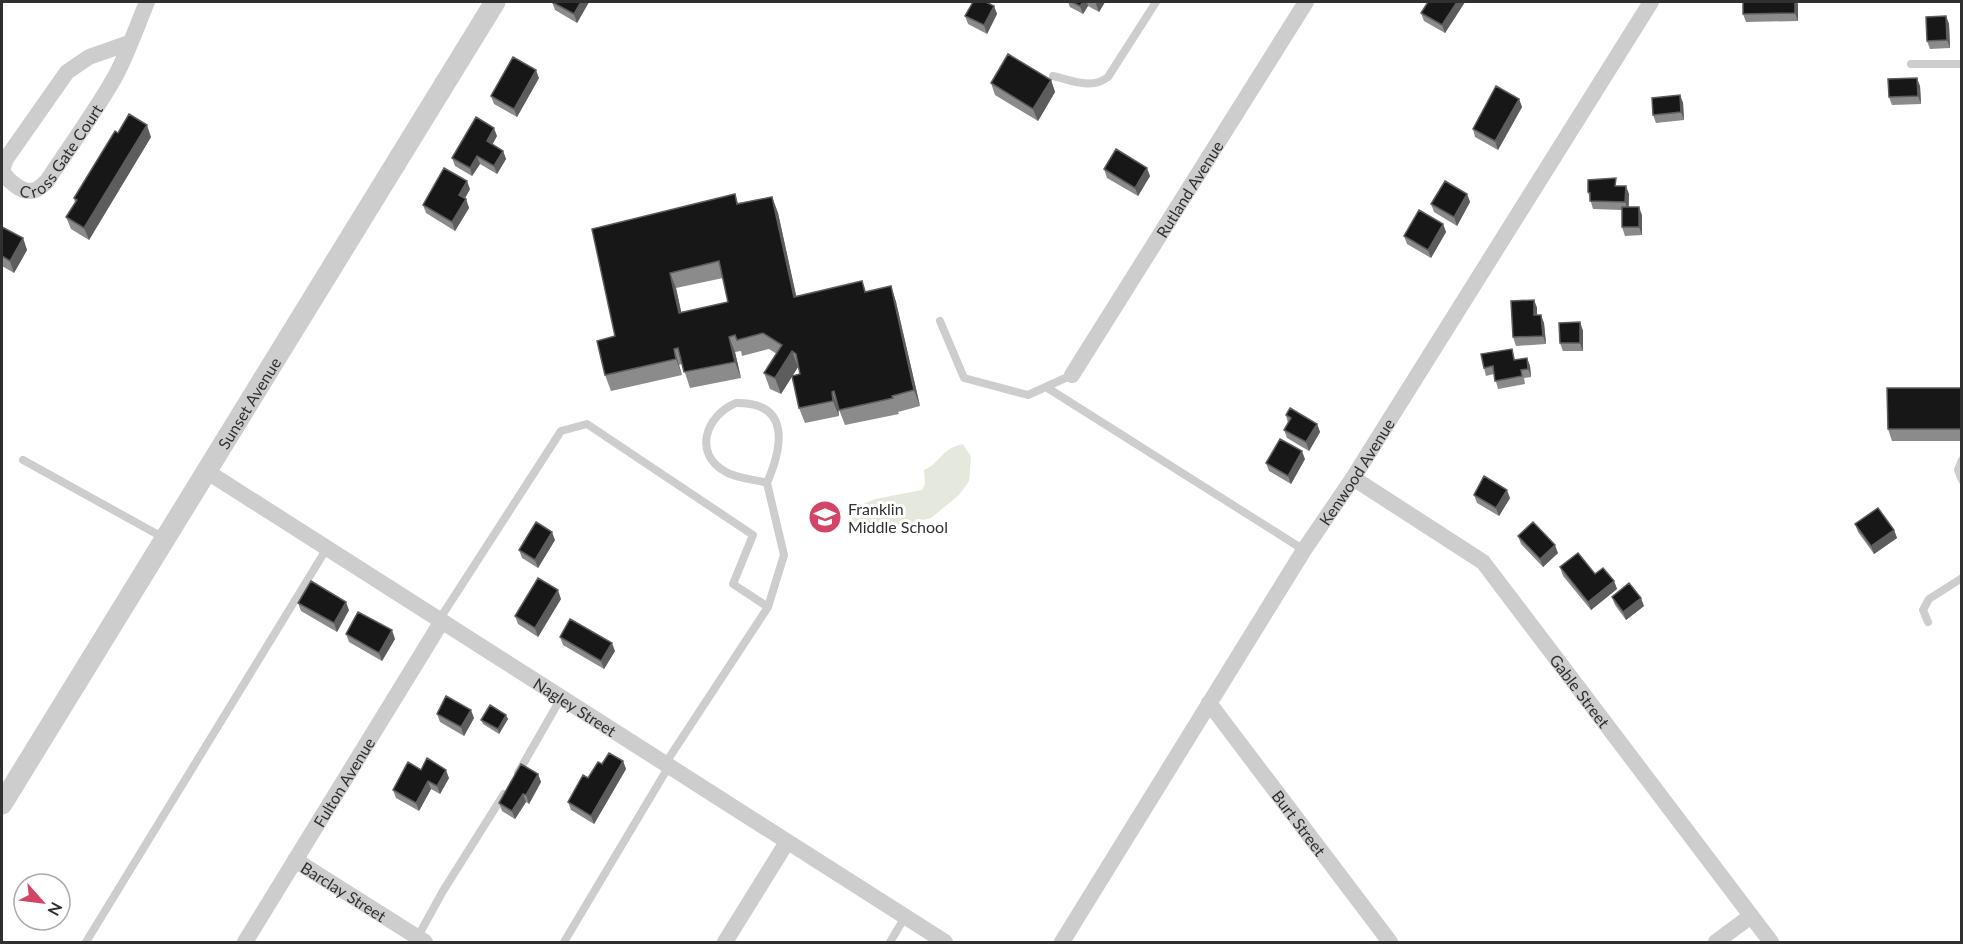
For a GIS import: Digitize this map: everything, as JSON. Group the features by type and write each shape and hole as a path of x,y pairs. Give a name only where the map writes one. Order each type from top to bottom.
{"street":[{"name":"Cross Gate Court","path":"129,43 89,57 67,72 6,159 2,170 7,180 28,191 36,190 47,181 116,75 147,2"},
{"name":"Sunset Avenue","path":"2,804 495,2"},
{"name":"Rutland Avenue","path":"1072,375 1306,2"},
{"name":"Kenwood Avenue","path":"1062,942 1304,550 1353,478 1651,2"},
{"name":"Nagley Street","path":"206,471 945,942"},
{"name":"Gable Street","path":"1353,478 1483,562 1771,942"},
{"name":"Fulton Avenue","path":"244,942 440,620"},
{"name":"Burt Street","path":"1209,703 1390,942"},
{"path":"725,942 787,842"},
{"name":"Barclay Street","path":"295,860 419,941"},
{"path":"1716,942 1751,916"}],"lane":[{"path":"1053,76 1089,84 1100,83 1108,77 1156,2"},
{"path":"1911,64 1962,64"},
{"path":"940,321 964,378 1028,395 1072,375"},
{"path":"1046,387 1304,550"},
{"path":"564,942 667,765 768,607 784,555 767,483 780,445 777,423 760,406 736,403 725,408 709,427 706,439 711,458 724,471 767,483"},
{"path":"440,620 561,430 587,424 753,535 733,584 768,607"},
{"path":"23,460 165,538"},
{"path":"1962,460 1958,470 1962,480"},
{"path":"86,942 327,548"},
{"path":"1928,622 1923,610 1929,599 1962,578"},
{"path":"515,778 561,698"},
{"path":"419,941 442,891 509,787"},
{"path":"890,942 905,917"}],"shaded area":[{"path":"963,444 971,457 969,481 959,495 931,518 863,534 854,526 852,519 854,508 875,499 922,490 925,484 924,470 945,452"}],"building":[{"path":"552,2 581,2 574,14"},
{"path":"973,2 986,2 994,6 984,25 965,16"},
{"path":"1428,2 1457,2 1442,25 1421,13"},
{"path":"1743,2 1795,2 1795,13 1743,14"},
{"path":"1946,16 1947,40 1927,41 1926,17"},
{"path":"1008,54 1051,80 1033,109 991,83"},
{"path":"513,57 536,70 514,109 491,96"},
{"path":"1917,78 1918,96 1889,97 1888,79"},
{"path":"1496,86 1519,99 1495,141 1473,129"},
{"path":"1680,95 1681,112 1653,115 1652,98"},
{"path":"129,114 147,125 84,228 66,217 77,200 74,198 115,131 118,133"},
{"path":"476,117 494,128 487,141 503,151 494,166 477,156 470,168 452,158"},
{"path":"1116,149 1147,168 1135,188 1104,169"},
{"path":"444,168 467,181 459,195 466,199 452,222 423,205"},
{"path":"1616,178 1615,186 1626,186 1625,202 1590,201 1588,180"},
{"path":"1445,181 1467,194 1454,217 1431,204"},
{"path":"735,194 737,204 772,197 794,297 862,281 865,292 891,286 914,390 892,396 893,398 839,410 834,391 832,392 833,401 799,408 792,376 800,374 796,354 792,351 775,378 764,373 782,345 763,333 737,340 735,335 729,337 735,362 684,372 678,348 674,349 676,359 605,375 597,341 615,336 592,229","holes":["719,261 728,302 679,313 670,273"]},
{"path":"1622,207 1639,207 1639,227 1622,227"},
{"path":"1419,210 1443,224 1428,250 1404,236"},
{"path":"2,227 23,238 10,261 2,256"},
{"path":"1534,300 1534,315 1541,315 1543,336 1513,337 1511,301"},
{"path":"1580,322 1580,343 1560,343 1559,323"},
{"path":"1512,349 1514,360 1527,358 1528,369 1521,370 1522,376 1495,381 1493,366 1484,368 1481,354"},
{"path":"1887,388 1962,388 1962,429 1888,429"},
{"path":"1290,408 1317,424 1306,442 1284,430 1291,418 1286,415"},
{"path":"1280,439 1302,451 1288,476 1266,463"},
{"path":"1484,476 1507,490 1496,508 1474,495"},
{"path":"1878,508 1894,530 1871,546 1855,524"},
{"path":"536,522 552,532 535,560 519,550"},
{"path":"1533,522 1555,545 1540,559 1518,536"},
{"path":"1578,553 1595,574 1603,568 1614,581 1588,602 1560,567"},
{"path":"538,578 558,590 535,628 515,616"},
{"path":"311,581 346,602 334,623 298,603"},
{"path":"1629,583 1641,598 1623,612 1612,597"},
{"path":"358,612 392,630 379,653 346,634"},
{"path":"570,619 612,643 601,661 560,637"},
{"path":"446,696 471,710 461,727 437,714"},
{"path":"490,705 506,715 498,729 481,720"},
{"path":"609,753 623,761 591,816 568,802 583,775 588,778 598,762 602,764"},
{"path":"427,758 446,770 437,786 428,781 416,803 393,790 408,762 421,770"},
{"path":"521,764 538,774 526,795 523,794 512,811 499,803"}],"place":[{"name":"Franklin Middle School","path":"825,517"}]}
